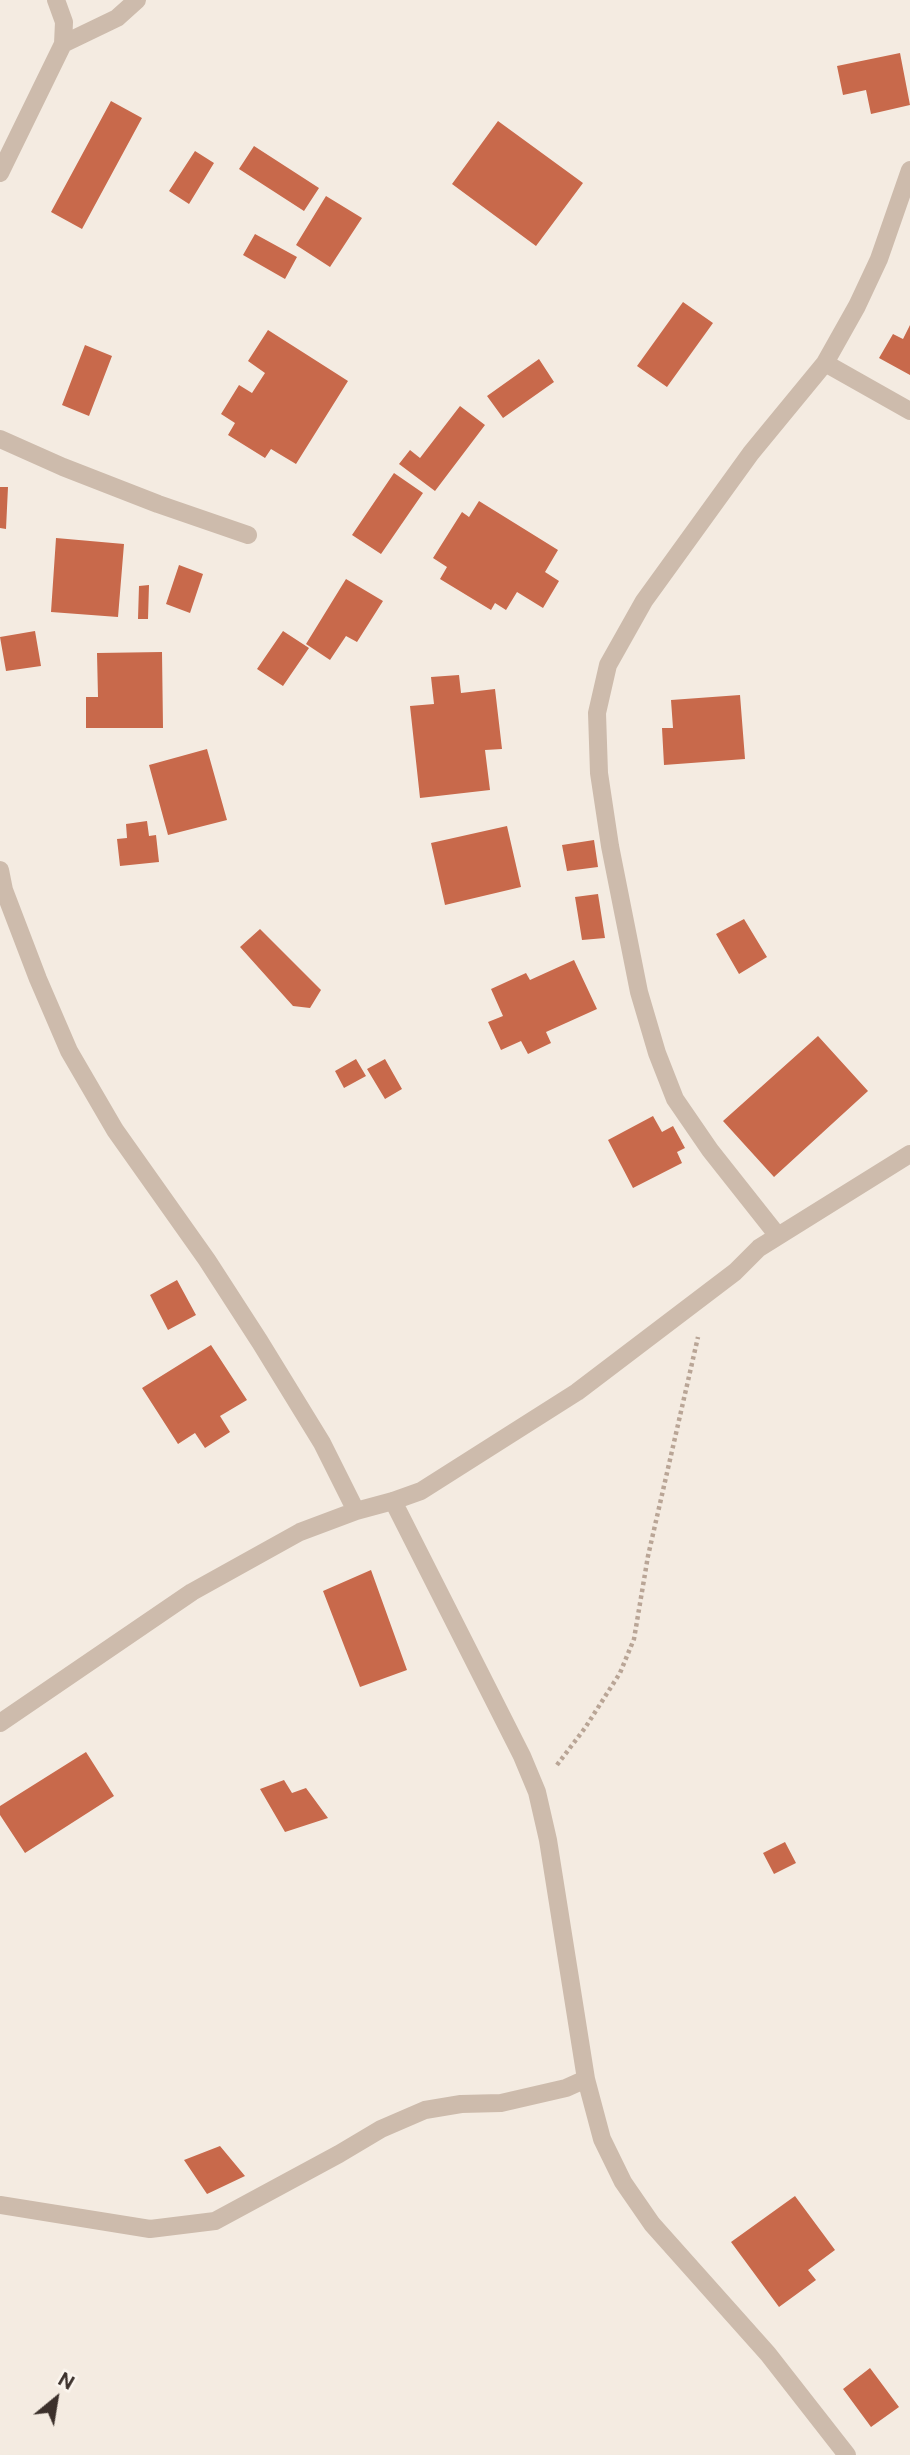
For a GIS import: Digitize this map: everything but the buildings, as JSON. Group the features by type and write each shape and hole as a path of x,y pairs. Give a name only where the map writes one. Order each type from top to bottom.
{"street":[{"path":"0,173 63,44 64,22 56,0"},
{"path":"63,44 117,18 137,0"},
{"path":"778,1236 710,1150 675,1099 657,1053 639,992 610,846 599,773 597,713 608,665 644,601 751,453 825,363 857,306 878,259 910,170"},
{"path":"825,363 910,411"},
{"path":"0,439 158,504 248,534"},
{"path":"0,870 4,891 28,954 69,1051 115,1130 207,1260 260,1342 322,1443 356,1511"},
{"path":"0,1723 192,1592 300,1532 421,1491 577,1392 736,1272 759,1248 910,1154"},
{"path":"393,1502 537,1792 548,1840 586,2079 602,2139 623,2182 652,2224 768,2354 847,2455"},
{"path":"0,2205 150,2229 215,2221 381,2129 425,2110 461,2104 501,2102 566,2088 586,2079"}],"path":[{"path":"537,1792 586,1728 620,1673 634,1639 648,1556 709,1292"}]}
